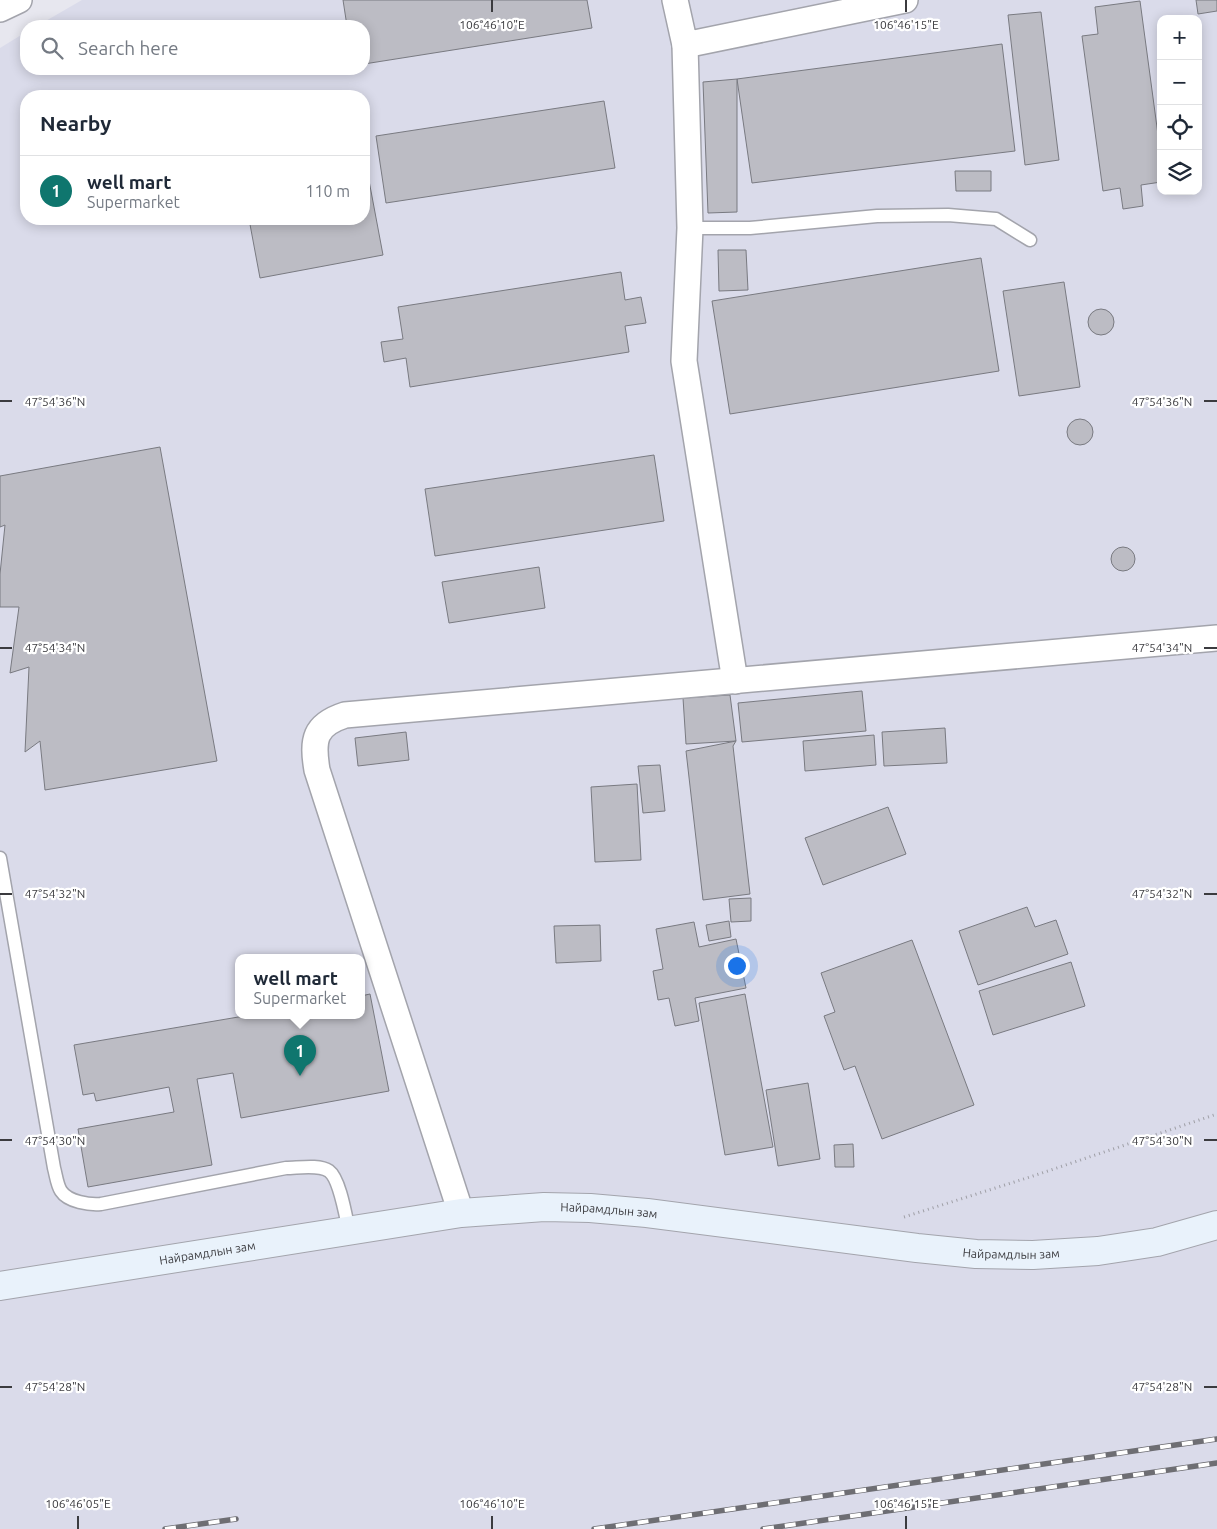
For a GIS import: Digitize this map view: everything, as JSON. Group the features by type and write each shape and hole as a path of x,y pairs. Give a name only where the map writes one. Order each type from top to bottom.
{"main road":[{"name":"Найрамдлын зам","path":"0,1286 461,1213 544,1207 590,1208 647,1213 976,1254 1033,1255 1098,1251 1158,1242 1217,1225"}],"street":[{"path":"0,9 19,0"},
{"path":"675,0 685,45 690,228 684,361 735,681"},
{"path":"685,45 905,0"},
{"path":"461,1213 317,770 314,752 316,738 324,726 331,720 345,715 1217,638"}],"lane":[{"path":"690,228 750,228 877,216 948,215 996,219 1030,240"},
{"path":"0,858 51,1151 61,1192 70,1198 91,1205 286,1168 315,1167 330,1172 336,1181 349,1231"}],"path":[{"path":"898,1220 1217,1114"}],"shaded area":[{"path":"82,0 1217,0 1217,1529 0,1529 0,48 20,36 20,75 370,75 370,20 47,20"}],"building":[{"path":"343,0 587,0 592,28 370,63 370,20 346,20"},
{"path":"1196,0 1217,0 1217,11 1198,14"},
{"path":"1140,1 1157,127 1157,183 1141,185 1143,206 1123,209 1120,188 1103,191 1082,36 1098,34 1095,7"},
{"path":"1041,12 1059,160 1025,165 1008,15"},
{"path":"1002,44 1015,151 752,183 737,79"},
{"path":"737,79 737,212 708,213 703,82"},
{"path":"604,101 615,168 386,203 376,136"},
{"path":"955,171 991,171 991,191 956,191"},
{"path":"370,186 383,255 260,278 250,225 370,225"},
{"path":"718,250 746,250 748,290 719,291"},
{"path":"981,258 999,371 730,414 712,301"},
{"path":"621,272 625,300 641,297 646,323 625,326 629,352 410,387 406,358 384,362 381,342 403,339 398,307"},
{"path":"1064,282 1080,387 1019,396 1003,291"},
{"path":"1101,309 1110,313 1114,322 1110,331 1101,335 1092,331 1088,322 1092,313"},
{"path":"1080,419 1089,423 1093,432 1089,441 1080,445 1071,441 1067,432 1071,423"},
{"path":"160,447 217,761 45,790 40,741 25,752 29,667 10,673 19,607 0,607 0,574 5,525 0,527 0,476"},
{"path":"654,455 664,521 435,556 425,489"},
{"path":"1123,547 1132,550 1135,559 1132,568 1123,571 1114,568 1111,559 1114,550"},
{"path":"539,567 545,608 449,623 442,582"},
{"path":"862,691 866,731 742,742 738,703"},
{"path":"730,695 736,741 686,744 683,698"},
{"path":"945,728 947,763 884,766 882,732"},
{"path":"406,732 409,760 358,766 355,738"},
{"path":"874,735 876,765 805,771 803,741"},
{"path":"736,741 733,746 750,894 703,900 686,751"},
{"path":"660,765 665,811 643,813 638,766"},
{"path":"637,784 641,860 595,862 591,787"},
{"path":"888,807 906,854 823,885 805,838"},
{"path":"751,898 751,921 731,922 729,899"},
{"path":"1027,907 1035,927 1056,920 1068,954 978,985 959,931"},
{"path":"729,921 731,937 709,941 706,925"},
{"path":"694,922 699,947 736,939 746,988 695,998 699,1021 675,1026 669,998 658,1000 653,971 663,969 656,929"},
{"path":"600,925 601,961 556,963 554,926"},
{"path":"912,940 974,1105 882,1139 855,1066 844,1070 824,1016 835,1012 821,973"},
{"path":"1071,962 1085,1006 993,1035 979,991"},
{"path":"370,994 389,1091 241,1118 233,1073 197,1079 212,1165 88,1187 78,1129 174,1112 169,1087 96,1101 94,1093 83,1095 74,1045 235,1018 365,1019 365,995"},
{"path":"745,994 773,1147 725,1155 699,1003"},
{"path":"808,1083 820,1159 778,1166 766,1090"},
{"path":"853,1144 854,1167 835,1167 834,1145"}],"railway":[{"path":"594,1529 1217,1439"},
{"path":"763,1529 1217,1463"},
{"path":"165,1529 236,1519"}],"place":[{"name":"well mart","path":"300,1076"}]}
